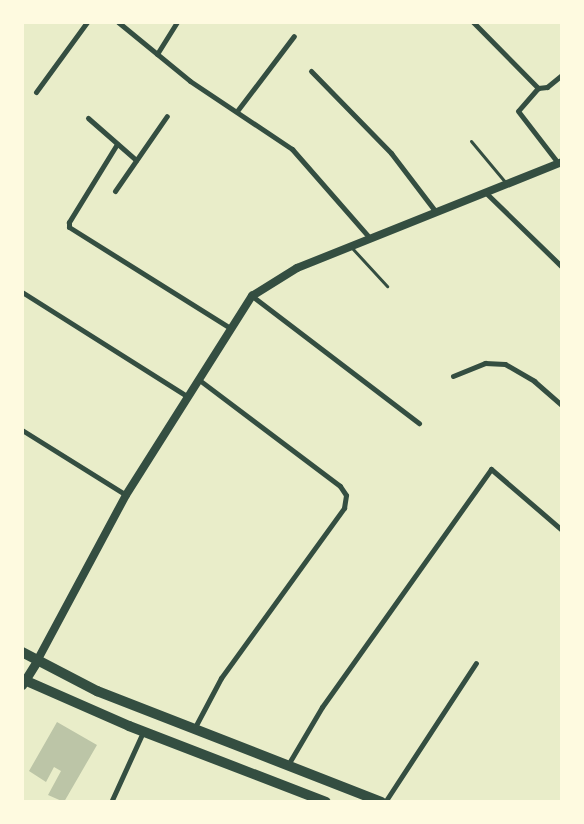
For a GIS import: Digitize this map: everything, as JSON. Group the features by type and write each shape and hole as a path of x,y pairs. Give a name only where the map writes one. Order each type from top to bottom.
{"main road":[{"path":"22,652 98,691 194,729 289,763 382,802"},
{"path":"37,661 23,682 143,732 326,802"}],"street":[{"path":"36,92 87,22"},
{"path":"118,22 190,81 292,149 370,238"},
{"path":"157,54 177,22"},
{"path":"473,22 538,88"},
{"path":"237,111 294,36"},
{"path":"311,71 390,153 436,212"},
{"path":"37,661 126,495 252,296 297,268 560,162 518,111 538,88 547,87 562,75"},
{"path":"115,191 167,116"},
{"path":"88,118 136,160"},
{"path":"117,144 69,222 69,227 230,328"},
{"path":"485,192 562,267"},
{"path":"22,292 188,397"},
{"path":"252,296 419,423"},
{"path":"452,376 485,363 504,364 534,381 562,404"},
{"path":"194,729 221,678 344,508 346,495 340,486 198,379"},
{"path":"22,430 126,495"},
{"path":"289,763 322,707 491,469 562,530"},
{"path":"385,802 476,663"},
{"path":"112,800 143,732"}],"lane":[{"path":"471,141 506,184"},
{"path":"350,246 387,286"}],"building":[{"path":"57,722 97,745 64,802 48,795 61,771 54,767 46,782 29,771"}]}
